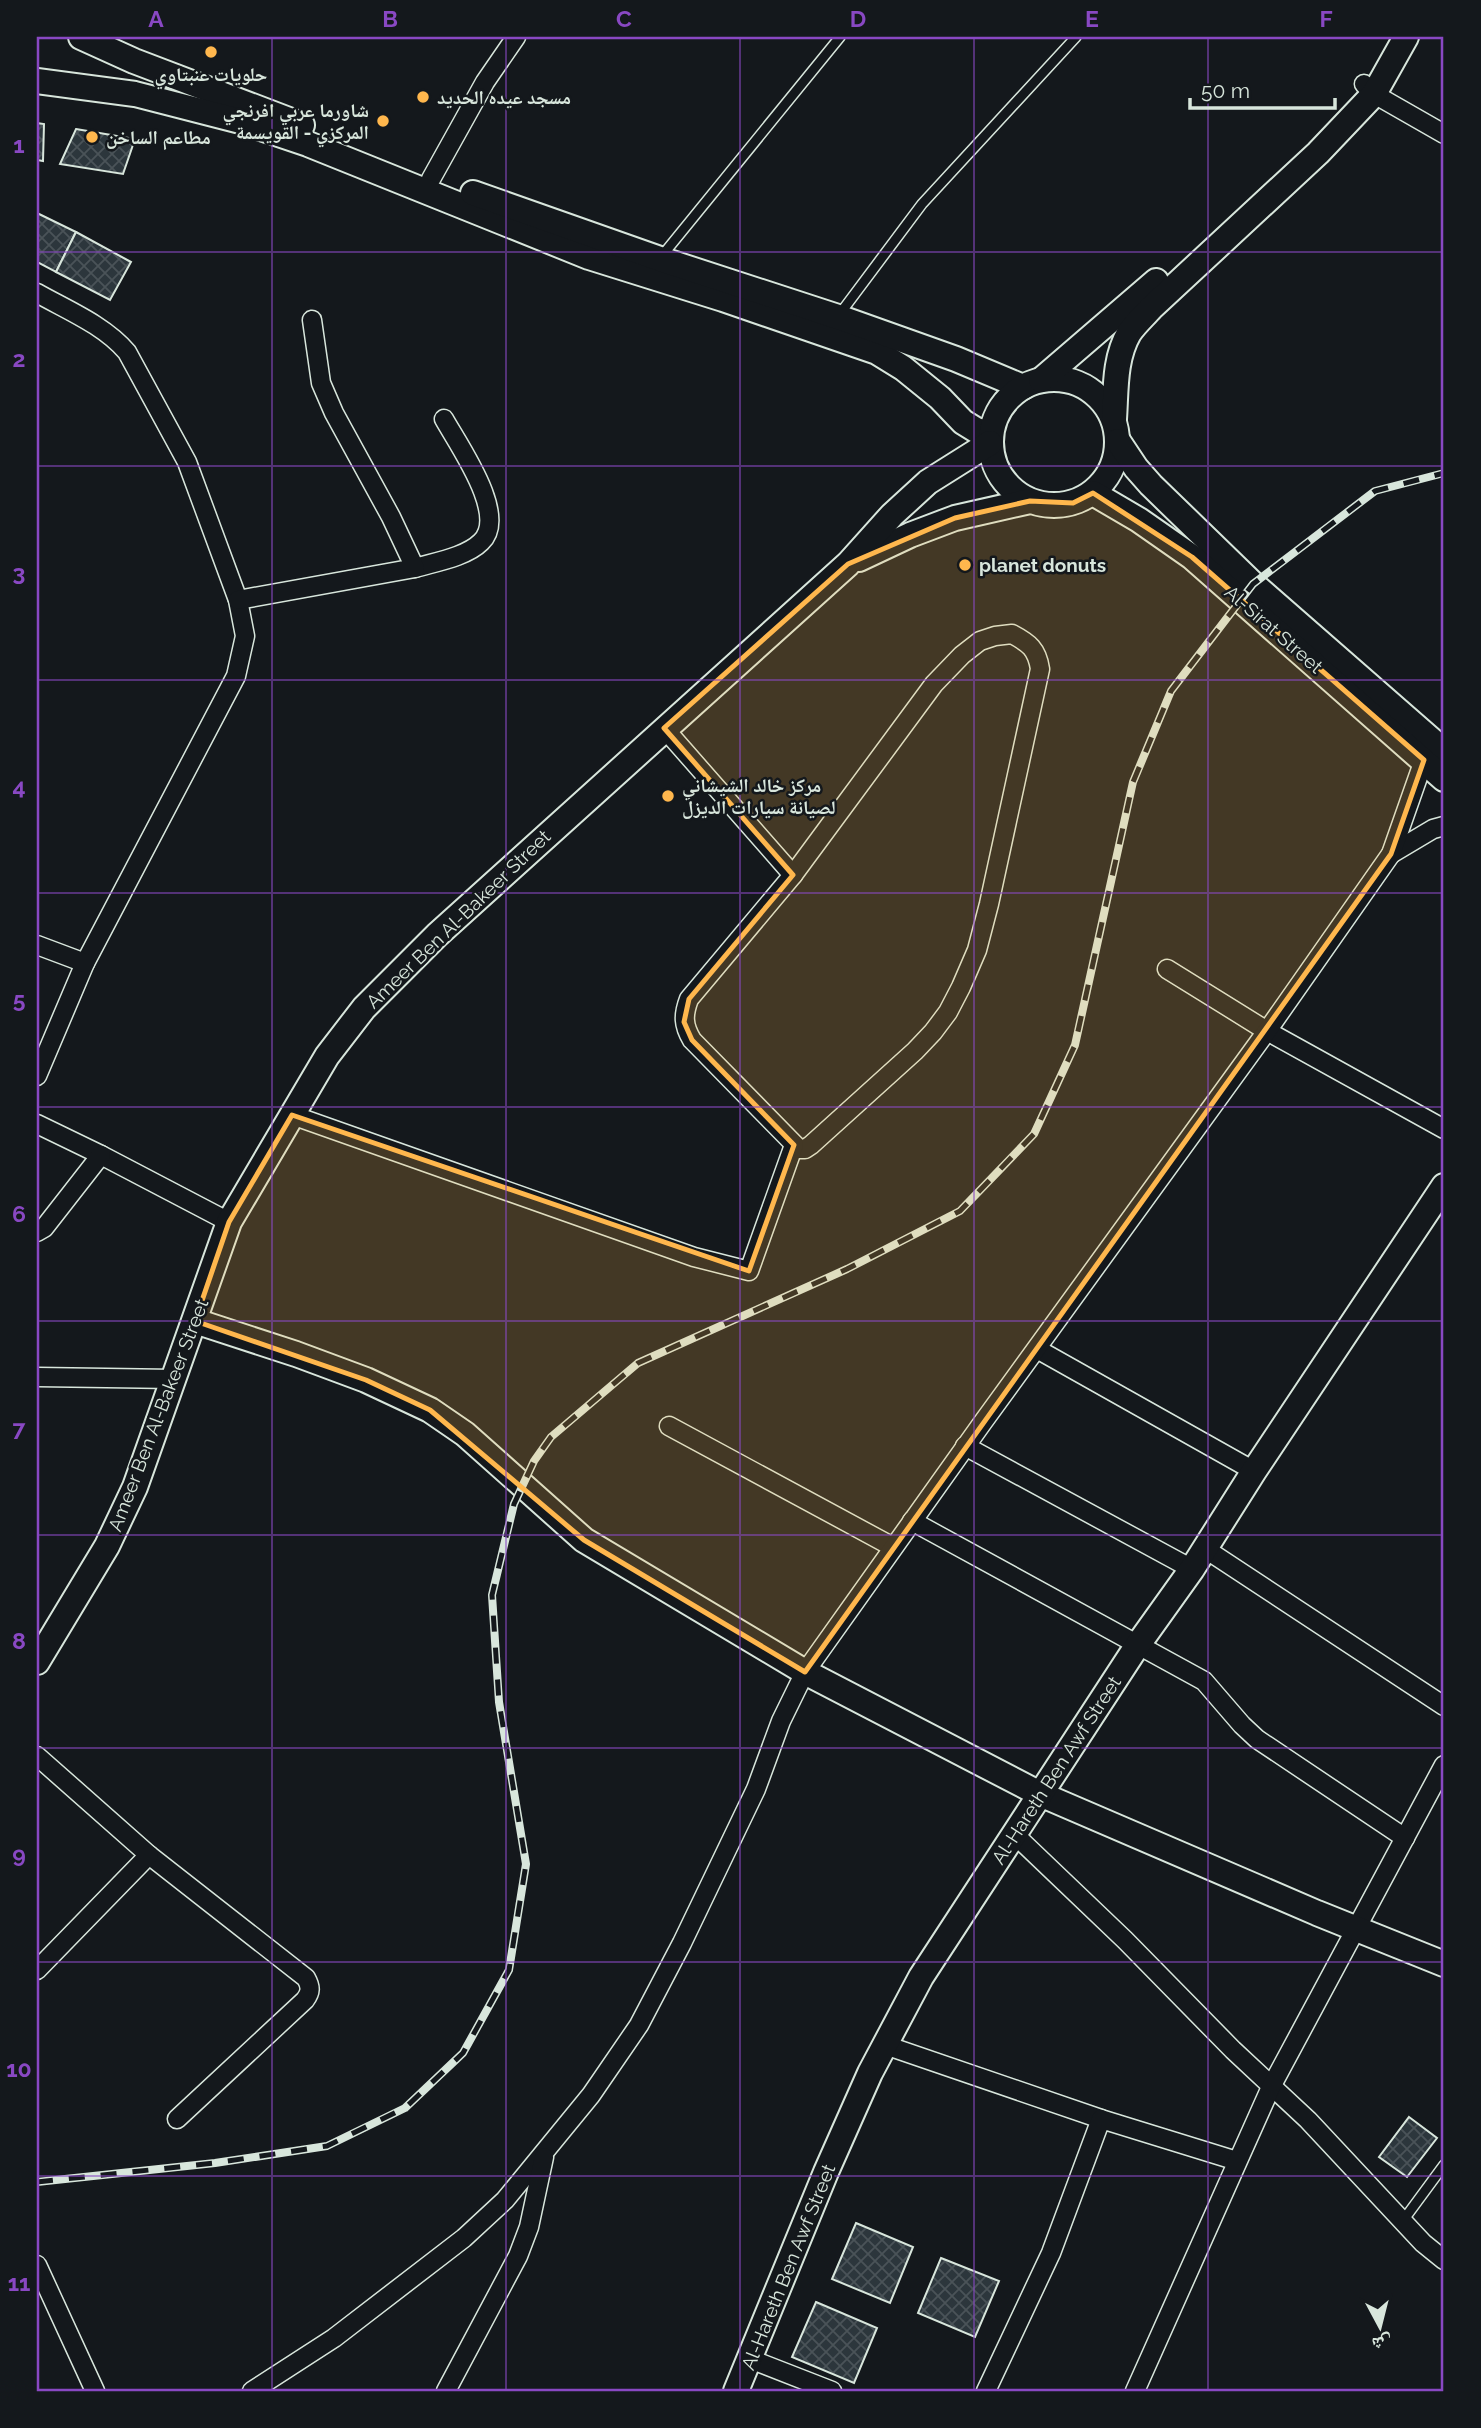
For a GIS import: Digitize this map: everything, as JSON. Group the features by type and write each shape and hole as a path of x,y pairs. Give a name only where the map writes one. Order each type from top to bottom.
{"street":[{"path":"431,179 485,82 516,37"},
{"path":"90,41 134,61 354,145 431,179 660,259 1032,383 1064,380 1085,386 1102,400 1116,430"},
{"path":"87,86 97,82 105,74 108,64 107,56 90,41"},
{"path":"1369,89 1149,287 1032,383 1007,399 996,416 990,439 999,474 1012,490 1030,501 1052,506 1073,503 1093,493 1107,479 1115,461 1117,367 1129,333 1151,307 1318,153 1369,89 1402,42"},
{"path":"37,81 135,94 199,110 296,140 589,257 877,352 903,368 940,398 963,422 990,439"},
{"path":"1369,89 1444,134"},
{"path":"37,293 104,331 127,352 187,462 238,600 245,636 236,676 85,963 37,1076"},
{"path":"312,320 321,383 415,568"},
{"path":"238,600 415,568 465,552 481,543 490,530 491,520 481,486 444,419"},
{"name":"Al-Sirat Street","path":"1116,430 1136,468 1151,485 1434,756 1444,779"},
{"name":"Ameer Ben Al-Bakeer Street","path":"37,1662 107,1546 135,1487 229,1223 327,1056 364,1008 437,934 848,564 892,515 928,482 990,439"},
{"name":"Al-Sirat Street","path":"1093,493 1139,520 1192,557 1434,756"},
{"name":"Ameer Ben Al-Bakeer Street","path":"848,564 909,535 955,518 1030,501"},
{"path":"1013,634 1030,644 1038,655 1040,669 1037,691 1011,795 989,904 976,950 961,987 948,1012 915,1051 805,1149 794,1145 692,1040 684,1022 684,1012 689,999 793,875 934,684 962,655 981,641 995,636 1013,634"},
{"path":"664,728 793,875"},
{"path":"252,2391 334,2338 464,2238 505,2200 591,2095 639,2025 682,1943 756,1789 782,1721 805,1672 965,1446 1267,1031 1391,853 1434,756"},
{"path":"1391,853 1433,829 1444,826"},
{"path":"37,945 85,963"},
{"path":"1167,969 1267,1031 1444,1129"},
{"path":"292,1115 694,1257 749,1271 794,1145"},
{"path":"37,1124 229,1223"},
{"path":"37,1232 44,1228 101,1155"},
{"name":"Al-Hareth Ben Awf Street","path":"736,2391 826,2172 870,2073 921,1977 1137,1646 1198,1559 1443,1190"},
{"path":"195,1321 366,1380 430,1410 465,1434 584,1540 805,1672 1040,1794 1317,1913 1444,1964"},
{"path":"1037,1349 1254,1471"},
{"path":"37,1377 175,1379"},
{"path":"669,1426 893,1548"},
{"path":"965,1446 1198,1559 1444,1706"},
{"path":"912,1521 1204,1681 1257,1739 1405,1838"},
{"path":"37,1756 149,1855 306,1978 310,1985 310,1993 305,2000 177,2119"},
{"path":"1135,2391 1271,2087 1444,1765"},
{"path":"1014,1834 1125,1940 1359,2173 1402,2222 1444,2260"},
{"path":"37,1970 149,1855"},
{"path":"885,2045 1101,2119 1237,2161"},
{"path":"986,2391 1051,2253 1101,2119"},
{"path":"446,2391 518,2256 528,2227 545,2153"},
{"path":"37,2265 95,2391"},
{"path":"750,2359 832,2391"}],"lane":[{"path":"660,259 840,37"},
{"path":"838,317 922,204 1076,37"},
{"path":"1402,2222 1444,2165"}],"highlighted area":[{"path":"1093,493 1192,557 1424,760 1391,854 805,1672 584,1540 430,1410 366,1380 195,1321 229,1222 292,1115 749,1271 794,1145 692,1040 684,1022 689,999 793,875 664,728 848,564 955,518 1030,501 1073,503"}],"building":[{"path":"37,123 44,124 43,161 37,160"},
{"path":"76,129 135,139 123,174 60,164"},
{"path":"37,213 76,232 56,272 37,262"},
{"path":"76,232 131,262 110,300 56,272"},
{"path":"1409,2117 1437,2138 1407,2177 1379,2157"},
{"path":"856,2223 913,2247 890,2303 832,2279"},
{"path":"941,2258 999,2281 975,2337 918,2313"},
{"path":"816,2302 877,2328 854,2383 792,2357"}],"railway":[{"path":"37,2182 215,2163 327,2146 405,2108 463,2053 509,1970 526,1864 499,1702 492,1595 514,1504 534,1461 551,1437 638,1363 847,1269 960,1211 1034,1134 1075,1045 1133,782 1171,691 1253,584 1375,491 1444,473"}],"place":[{"name":"حلويات عنبتاوي","path":"211,52"},
{"name":"مسجد عيده الحديد","path":"423,97"},
{"name":"شاورما عربي افرنجي المركزي - القويسمة","path":"383,121"},
{"name":"مطاعم الساخن","path":"92,137"},
{"name":"planet donuts","path":"965,565"},
{"name":"مركز خالد الشيشاني لصيانة سيارات الديزل","path":"668,796"}]}
